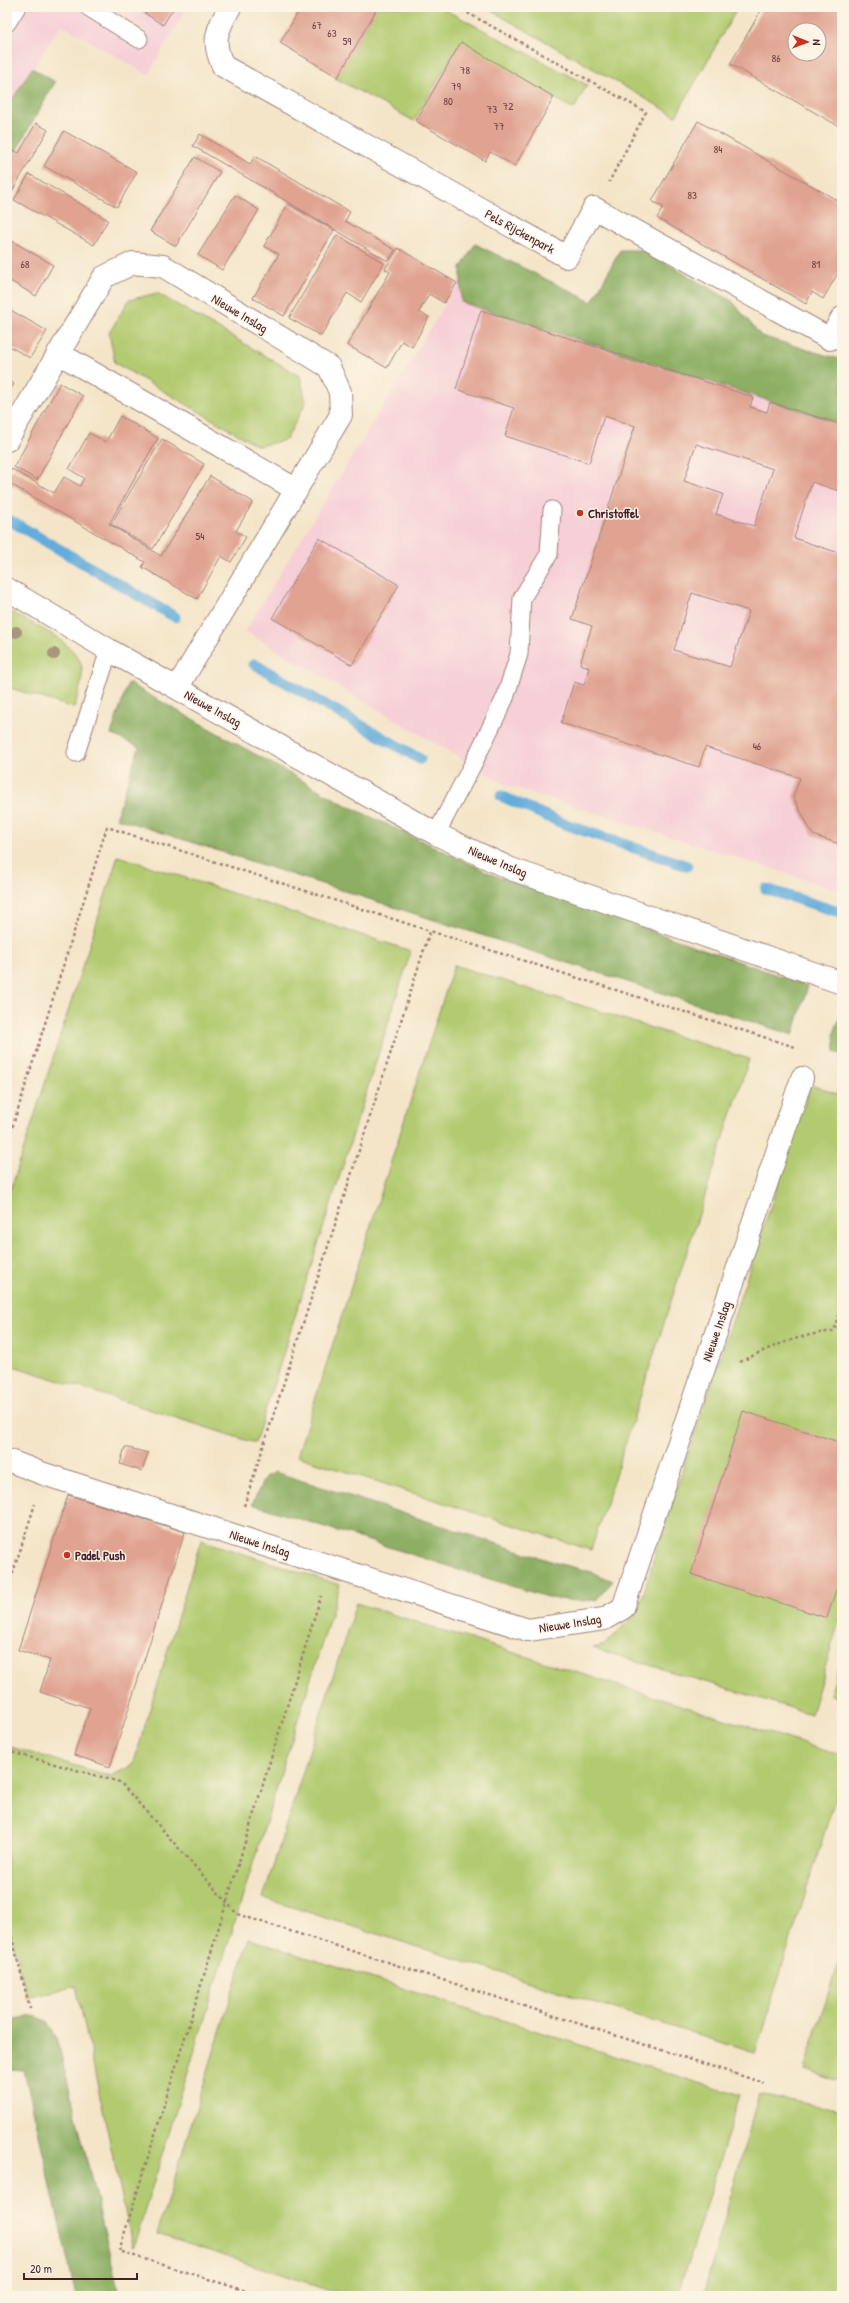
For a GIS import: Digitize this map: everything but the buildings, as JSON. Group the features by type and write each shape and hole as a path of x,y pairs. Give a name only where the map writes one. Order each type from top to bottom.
{"street":[{"name":"Pels Rijckenpark","path":"230,7 222,21 216,39 216,51 223,66 567,257 594,208"},
{"path":"594,208 830,339 842,318"},
{"name":"Nieuwe Inslag","path":"7,440 104,277 133,263 163,266 329,367 340,392 341,415 177,688"},
{"path":"58,353 297,490"},
{"name":"Nieuwe Inslag","path":"7,589 109,650 436,834 511,869 842,983"},
{"name":"Nieuwe Inslag","path":"7,1460 44,1474 528,1630 604,1619 623,1608 802,1078"}],"lane":[{"path":"7,23 17,7"},
{"path":"88,7 139,39"},
{"path":"436,834 474,764 505,698 519,654 522,598 549,554 552,510"},
{"path":"76,753 109,650"}],"path":[{"path":"457,7 646,112 594,208"},
{"path":"7,1144 107,827 796,1047"},
{"path":"235,1535 430,931"},
{"path":"707,1358 725,1364 734,1364 786,1340 807,1334 834,1331 842,1306"},
{"path":"7,1591 44,1474"},
{"path":"262,2296 119,2251 225,1901 330,1566"},
{"path":"7,1751 120,1782 237,1914 764,2083"},
{"path":"7,1919 31,2012"}],"shaded area":[{"path":"7,7 187,7 148,75 61,24 7,110"},
{"name":"Christoffel","path":"464,274 842,396 842,891 506,785 245,631"}],"green space":[{"path":"376,7 440,7 587,85 574,109 458,45 414,121 335,78"},
{"path":"485,7 738,7 676,116"},
{"path":"32,68 55,82 7,167 7,108"},
{"path":"475,244 592,302 620,250 643,250 732,301 761,336 842,360 842,424 461,302 461,268"},
{"path":"157,293 300,376 306,402 286,440 258,446 115,363 109,333 129,300"},
{"path":"7,610 52,634 72,650 79,659 82,669 82,679 74,708 7,687"},
{"path":"128,683 346,805 496,876 808,986 793,1035 116,818 139,747 111,734"},
{"path":"118,856 411,951 255,1443 7,1364 7,1201"},
{"path":"454,965 749,1059 591,1550 297,1456"},
{"path":"842,1012 842,1055 835,1052 834,1033"},
{"path":"811,1085 842,1096 842,1611 811,1714 593,1648 605,1645 639,1610 657,1547"},
{"path":"275,1472 560,1564 592,1572 613,1581 596,1600 578,1601 550,1598 252,1504 265,1477"},
{"path":"201,1540 340,1585 133,2248 76,1986 27,1998 7,1920 7,1746 111,1776 133,1765"},
{"path":"356,1603 842,1756 842,1777 755,2053 263,1898"},
{"path":"842,1658 842,1698 830,1695"},
{"path":"249,1939 740,2096 677,2296 349,2296 157,2234"},
{"path":"842,1950 842,2082 804,2069"},
{"path":"34,2016 46,2021 57,2038 120,2296 76,2296 24,2070 7,2069 7,2020"},
{"path":"759,2094 842,2111 842,2296 703,2296"}],"waterway":[{"path":"11,521 175,617"},
{"path":"254,664 420,759"},
{"path":"501,796 562,823 687,866"},
{"path":"766,889 842,913"}],"place":[{"name":"Christoffel","path":"580,513"},
{"name":"Padel Push","path":"67,1555"}]}
